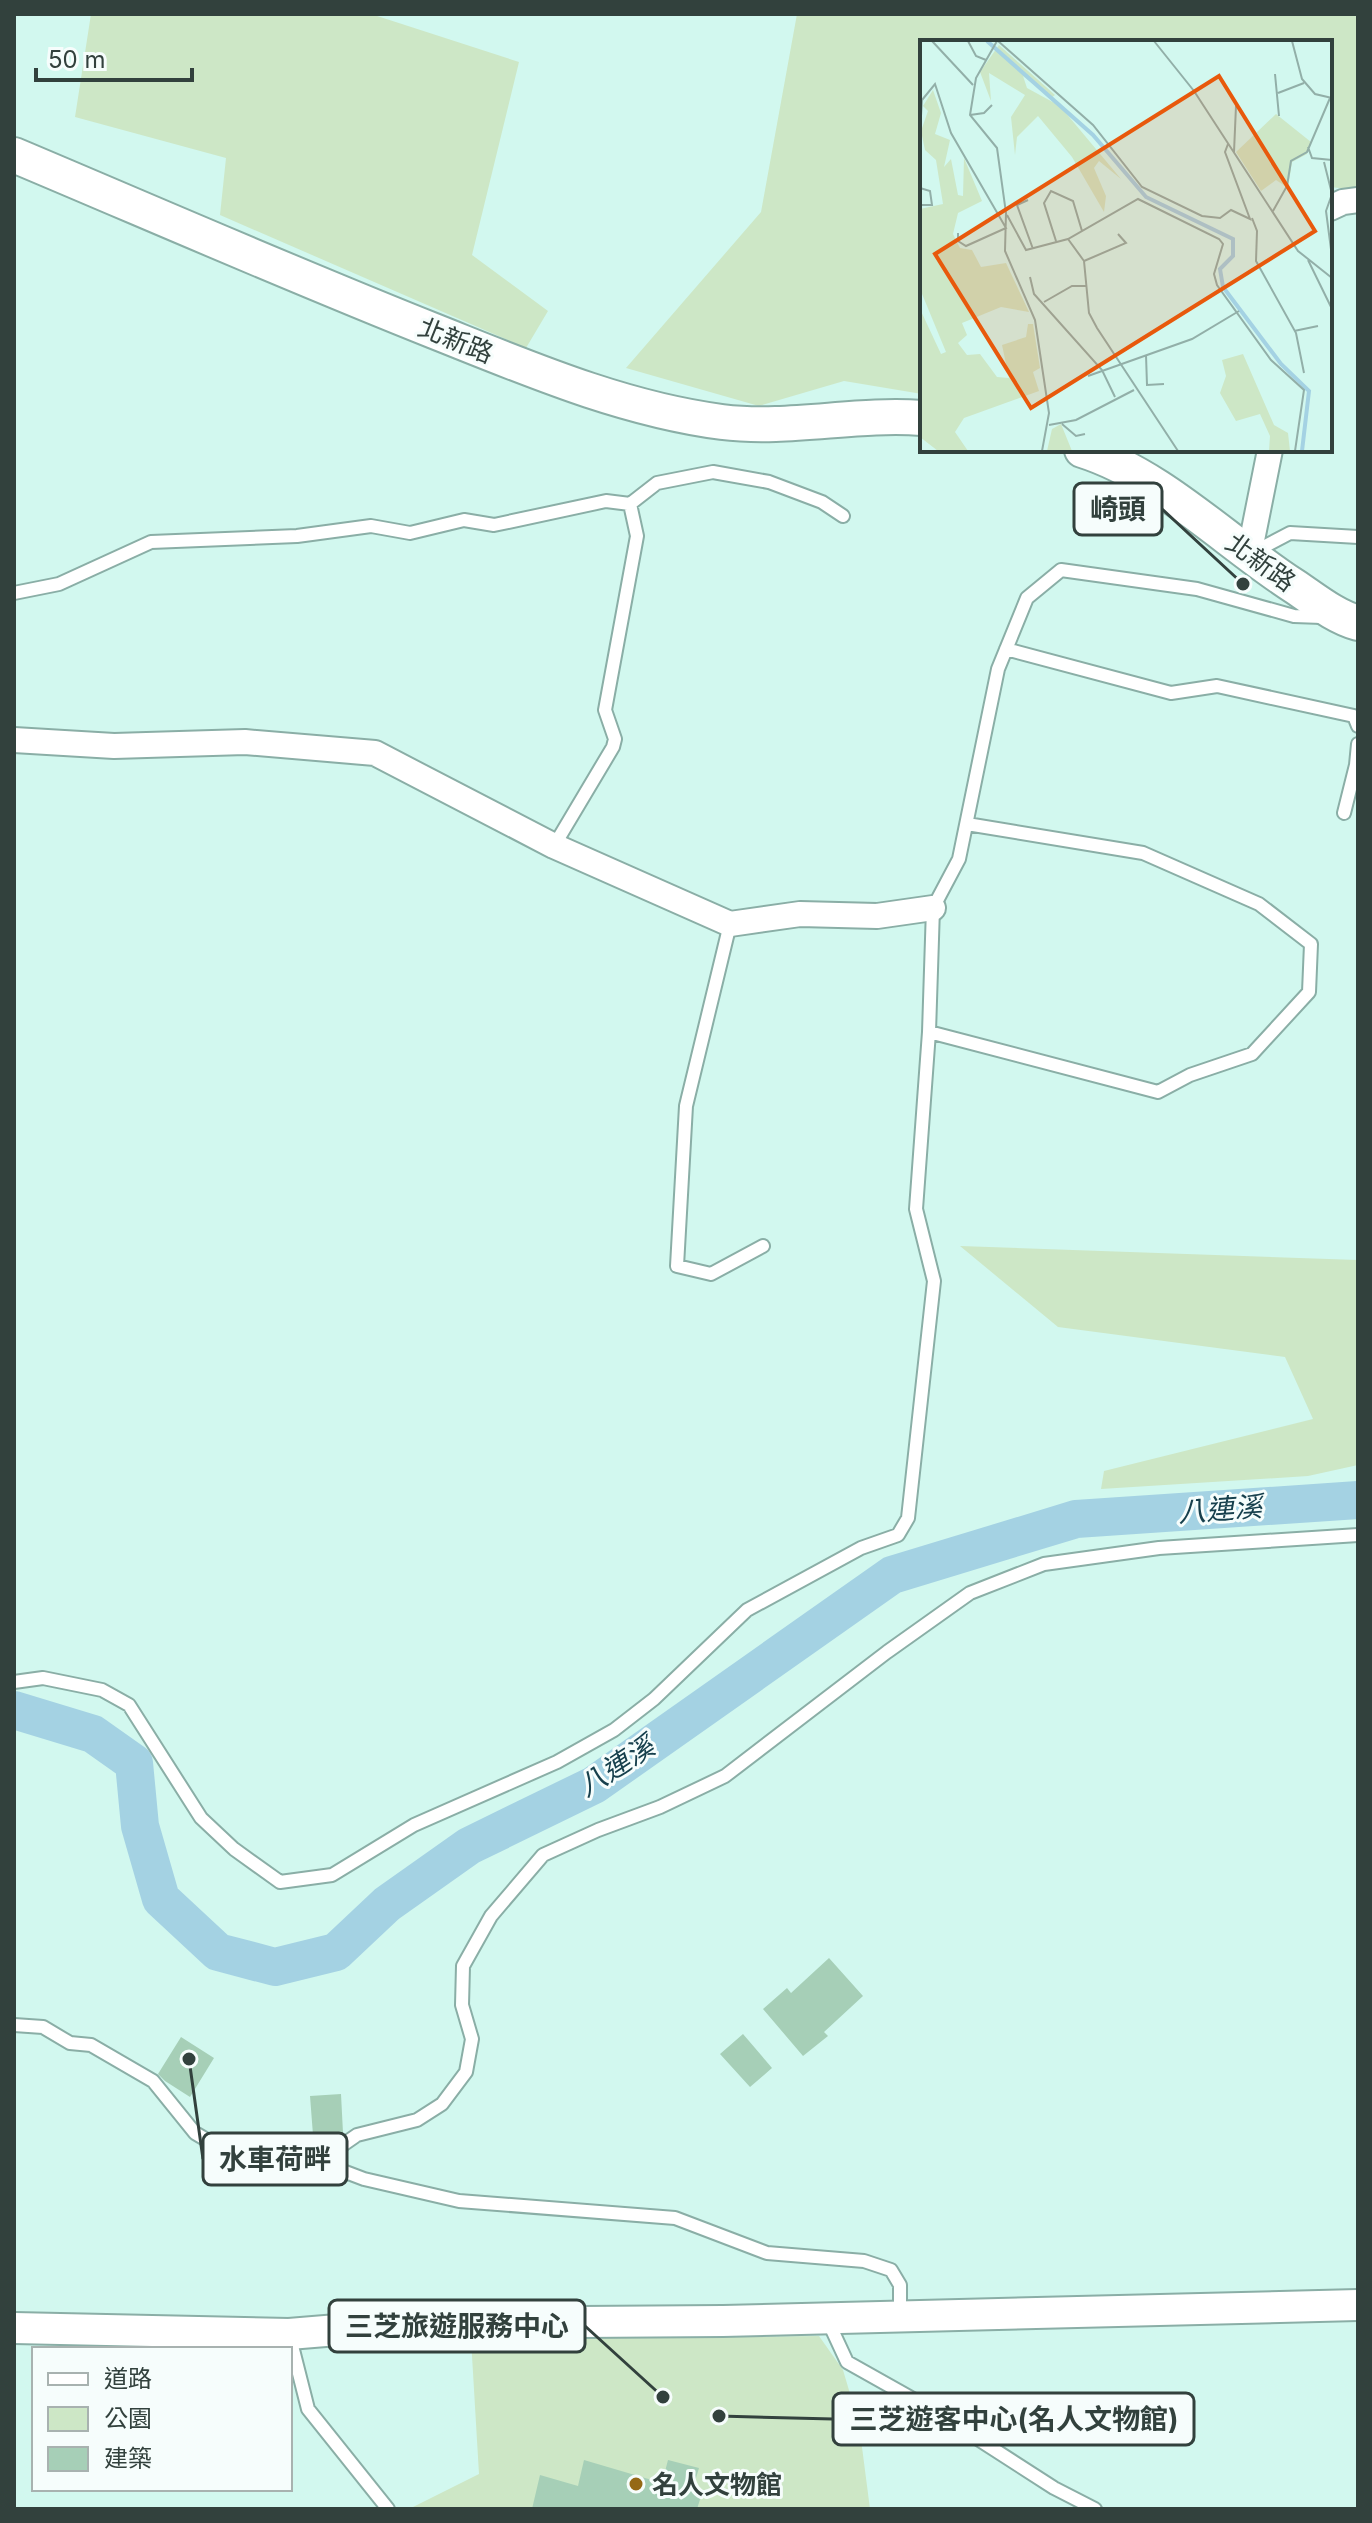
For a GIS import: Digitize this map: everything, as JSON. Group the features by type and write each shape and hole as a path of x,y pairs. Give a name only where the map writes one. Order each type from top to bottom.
{"main road":[{"name":"北新路","path":"14,155 280,269 517,364 655,409 724,422 804,423 890,416 920,418"},
{"name":"北新路","path":"1088,452 1108,458 1184,505 1249,555 1351,621"}],"street":[{"path":"1332,207 1358,200"},
{"path":"1249,555 1270,452"},
{"path":"14,740 114,746 245,742 375,753 554,846 730,924 800,914 877,916 933,908"},
{"path":"14,2328 289,2334 422,2323 827,2319 1358,2305"}],"lane":[{"path":"14,593 59,584 151,542 297,536 371,526 410,533 464,520 494,525 606,501 630,504 657,483 713,472 769,482 822,502 843,516"},
{"path":"554,846 615,739 605,710 637,536 630,504"},
{"path":"1249,555 1290,533 1358,537"},
{"path":"14,1682 43,1678 102,1690 129,1705 201,1818 234,1849 280,1882 332,1875 414,1825 557,1762 614,1730 654,1699 747,1610 861,1548 898,1535 908,1518 934,1281 916,1209 929,1032 933,908 959,859 998,669 1027,598 1061,570 1197,589 1294,616 1351,621"},
{"path":"1006,649 1171,693 1217,686 1338,712 1354,716 1358,726"},
{"path":"1344,813 1358,744"},
{"path":"929,1032 1158,1092 1190,1075 1252,1054 1309,992 1311,944 1259,904 1143,853 967,824"},
{"path":"730,924 686,1106 677,1266 711,1274 763,1246"},
{"path":"335,2168 334,2151 357,2135 417,2120 442,2104 466,2072 472,2039 462,2005 463,1966 491,1916 543,1855 660,1807 725,1776 887,1652 970,1593 1044,1564 1159,1548 1358,1535"},
{"path":"14,2025 43,2027 70,2043 91,2045 153,2081 195,2133 227,2152 335,2168 364,2179 459,2201 675,2218 767,2253 864,2261 891,2270 900,2285 900,2315"},
{"path":"827,2319 847,2362 936,2412 1054,2488 1095,2509"},
{"path":"289,2334 308,2409 388,2509"}],"green space":[{"path":"91,14 371,14 519,62 472,255 548,311 526,348 220,215 226,158 75,117"},
{"path":"797,14 1358,14 1358,190 1332,187 1332,40 920,40 920,394 844,381 759,406 626,368 761,212"},
{"path":"960,1246 1358,1260 1358,1465 1308,1476 1101,1489 1104,1471 1313,1419 1285,1357 1058,1327"},
{"path":"819,2336 843,2370 859,2424 870,2509 409,2509 479,2474 471,2339"}],"building":[{"path":"829,1958 863,1996 824,2032 828,2036 803,2056 763,2009 787,1988 791,1993"},
{"path":"743,2034 772,2068 750,2087 720,2054"},
{"path":"181,2037 214,2058 190,2097 158,2074"},
{"path":"341,2094 343,2133 313,2135 310,2096"},
{"name":"名人文物館","path":"584,2460 662,2483 668,2460 699,2468 693,2488 703,2490 697,2509 532,2509 540,2475 578,2486"}],"waterway":[{"name":"八連溪","path":"14,1710 93,1734 134,1763 140,1826 161,1899 218,1952 275,1967 336,1952 387,1904 469,1846 594,1785 892,1575 1076,1519 1358,1500"}],"place":[{"name":"崎頭","path":"1243,584"},
{"name":"水車荷畔","path":"189,2059"},
{"name":"三芝旅遊服務中心","path":"663,2397"},
{"name":"三芝遊客中心(名人文物館)","path":"719,2416"},
{"name":"名人文物館","path":"636,2484"}]}
